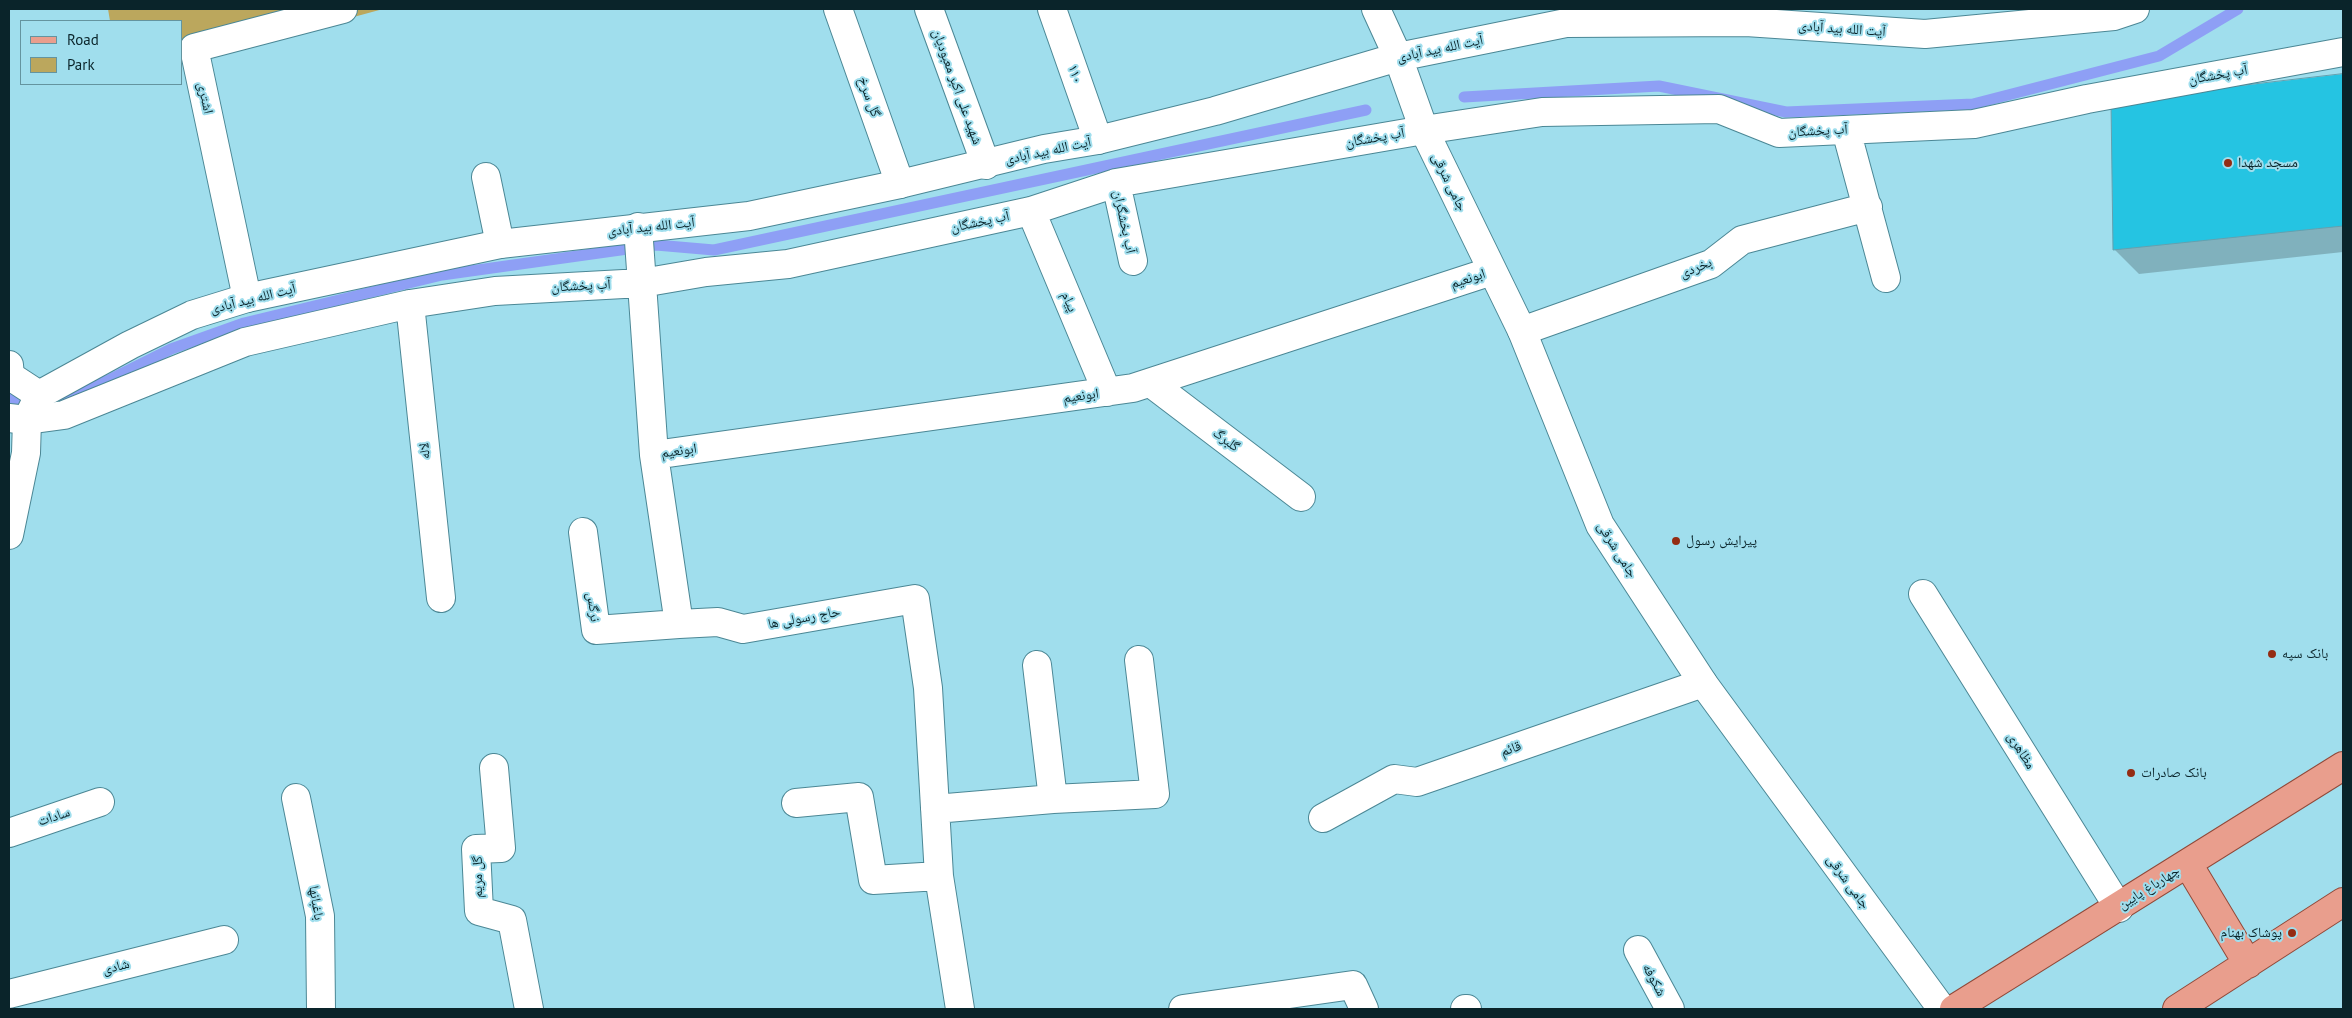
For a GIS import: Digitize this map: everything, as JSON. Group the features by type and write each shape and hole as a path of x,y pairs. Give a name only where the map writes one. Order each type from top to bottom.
{"main road":[{"name":"چهارباغ پایین","path":"1954,1009 2119,908 2343,766"},
{"path":"2188,864 2248,964"},
{"path":"2177,1009 2343,902"}],"street":[{"name":"اشتری","path":"248,298 194,48 343,9"},
{"name":"گل سرخ","path":"838,9 900,184"},
{"name":"شهید علی اکبر معبودیان","path":"929,9 986,165"},
{"name":"۱۱۰","path":"1052,9 1098,140"},
{"name":"جامی شرقی","path":"1376,9 1398,57 1424,130 1522,331 1600,525 1704,683 1942,1009"},
{"name":"آیت الله بید آبادی","path":"39,395 130,345 192,315 248,298 500,244 749,216 986,165 1044,149 1098,140 1216,111 1398,57 1566,23 1746,22 1925,34 2114,16 2135,9"},
{"name":"آب پخشگان","path":"18,419 64,415 245,342 410,304 495,291 642,283 706,272 788,264 1031,211 1116,183 1424,130 1542,112 1719,109 1778,133 1974,124 2087,98 2343,52"},
{"path":"1846,130 1886,278"},
{"path":"486,177 500,244"},
{"name":"آب بخشگران","path":"1116,183 1133,261"},
{"name":"بخردی","path":"1522,331 1711,264 1742,240 1868,207"},
{"name":"پیام","path":"1031,211 1107,392"},
{"path":"638,227 654,454 679,624"},
{"name":"ابونعیم","path":"654,454 1107,392 1151,383 1492,271"},
{"name":"لاله","path":"410,304 441,598"},
{"path":"9,364 10,376 39,395 18,419 26,453 9,535"},
{"name":"گلبرگ","path":"1151,383 1301,497"},
{"name":"نرگس","path":"583,532 596,630 679,624"},
{"name":"مظاهری","path":"1923,594 2119,908"},
{"name":"حاج رسولی ها","path":"679,624 718,622 743,629 915,599 928,688 938,876 960,1009"},
{"path":"935,809 1053,799 1155,794 1139,660"},
{"path":"1038,665 1053,799"},
{"name":"قائم","path":"1323,818 1394,779 1417,782 1704,683"},
{"name":"گل مریم","path":"494,768 501,848 476,850 479,911 512,920 529,1009"},
{"path":"796,803 859,797 873,880 938,876"},
{"name":"باغبانها","path":"296,798 320,916 321,1009"},
{"name":"سادات","path":"9,833 100,802"},
{"name":"شادی","path":"9,994 224,940"},
{"name":"شکوفه","path":"1638,950 1670,1009"},
{"path":"1183,1009 1354,985 1364,1009"}],"green space":[{"path":"108,9 383,9 182,64 182,20 110,20"}],"building":[{"name":"مسجد شهدا","path":"2343,74 2343,226 2113,250 2111,101"}],"waterway":[{"path":"1464,97 1659,86 1786,112 1973,104 2159,56 2238,9"},
{"path":"9,398 61,402 171,349 244,323 442,275 656,245 714,250 1366,110"}],"place":[{"name":"مسجد شهدا","path":"2228,163"},
{"name":"پیرایش رسول","path":"1676,541"},
{"name":"بانک سپه","path":"2272,654"},
{"name":"بانک صادرات","path":"2131,773"},
{"name":"پوشاک بهنام","path":"2292,933"}]}
